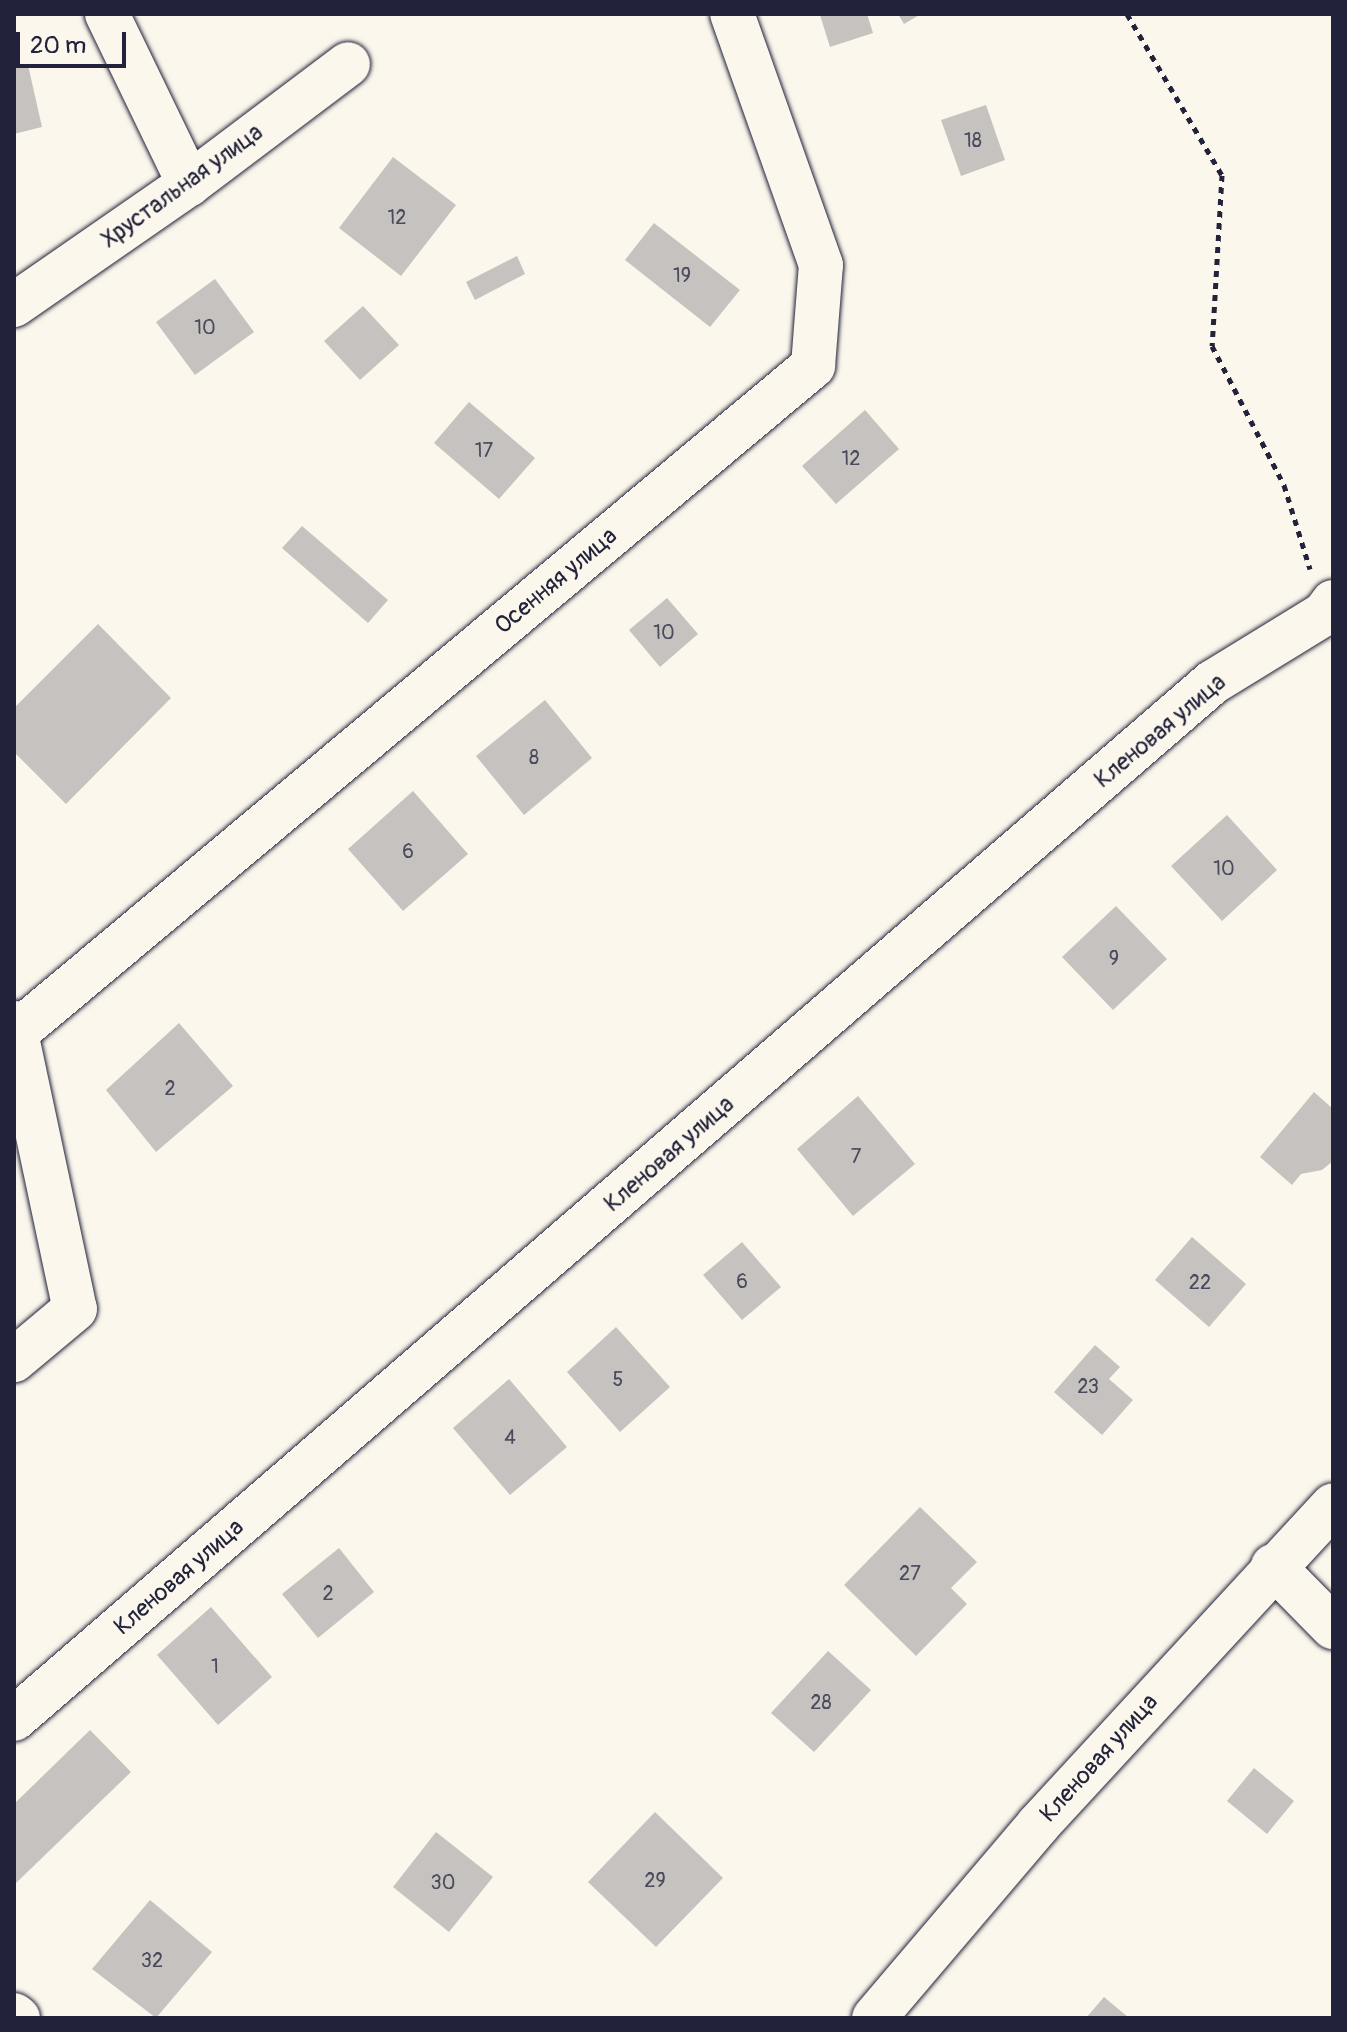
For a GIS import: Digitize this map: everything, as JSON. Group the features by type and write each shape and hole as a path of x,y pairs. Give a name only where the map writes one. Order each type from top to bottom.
{"street":[{"path":"107,14 189,184"},
{"name":"Осенняя улица","path":"16,1027 813,366 821,265 732,14"},
{"name":"Хрустальная улица","path":"14,305 189,184 348,64"},
{"name":"Кленовая улица","path":"14,1719 1213,682 1328,608"},
{"path":"14,1360 75,1309 16,1027"},
{"name":"Кленовая улица","path":"874,2018 1038,1825 1273,1566 1333,1505"},
{"path":"1273,1566 1333,1627"}],"path":[{"path":"1127,14 1222,175 1212,346 1284,485 1328,608"}],"building":[{"path":"867,14 873,33 830,47 820,15"},
{"path":"898,14 921,14 904,24"},
{"path":"28,65 42,127 14,134 14,68"},
{"path":"986,105 1005,160 961,176 941,120"},
{"path":"393,157 456,205 401,276 339,228"},
{"path":"654,223 740,290 710,327 625,260"},
{"path":"517,256 525,274 475,300 466,282"},
{"path":"215,279 254,332 195,375 156,322"},
{"path":"363,306 399,345 360,380 324,341"},
{"path":"469,402 535,458 499,499 434,443"},
{"path":"865,410 899,449 836,504 802,466"},
{"path":"302,526 388,600 368,623 282,548"},
{"path":"667,598 698,634 660,667 629,630"},
{"path":"98,624 171,698 66,804 14,752 14,708"},
{"path":"545,700 592,758 524,815 476,756"},
{"path":"413,791 468,854 403,911 348,849"},
{"path":"1227,815 1277,870 1222,921 1171,866"},
{"path":"1116,906 1167,959 1113,1010 1062,957"},
{"path":"179,1023 233,1086 156,1152 106,1090"},
{"path":"1314,1092 1333,1109 1333,1161 1322,1170 1301,1174 1292,1185 1260,1157"},
{"path":"858,1096 915,1164 853,1216 797,1149"},
{"path":"1192,1237 1246,1284 1209,1327 1155,1280"},
{"path":"742,1242 781,1287 742,1320 703,1275"},
{"path":"616,1327 670,1387 620,1432 567,1372"},
{"path":"1095,1345 1120,1367 1109,1379 1133,1400 1102,1435 1054,1392"},
{"path":"509,1379 567,1447 510,1495 453,1428"},
{"path":"920,1507 977,1562 951,1588 967,1604 916,1656 844,1585"},
{"path":"339,1548 374,1592 318,1638 282,1594"},
{"path":"211,1607 272,1677 218,1725 157,1655"},
{"path":"828,1651 871,1690 814,1752 771,1713"},
{"path":"90,1730 131,1772 15,1884 14,1804"},
{"path":"1254,1768 1294,1801 1267,1834 1227,1801"},
{"path":"655,1812 723,1878 656,1947 588,1882"},
{"path":"436,1832 493,1877 449,1932 393,1887"},
{"path":"150,1900 212,1952 156,2018 92,1969"},
{"path":"1104,1997 1129,2018 1086,2018"}]}
